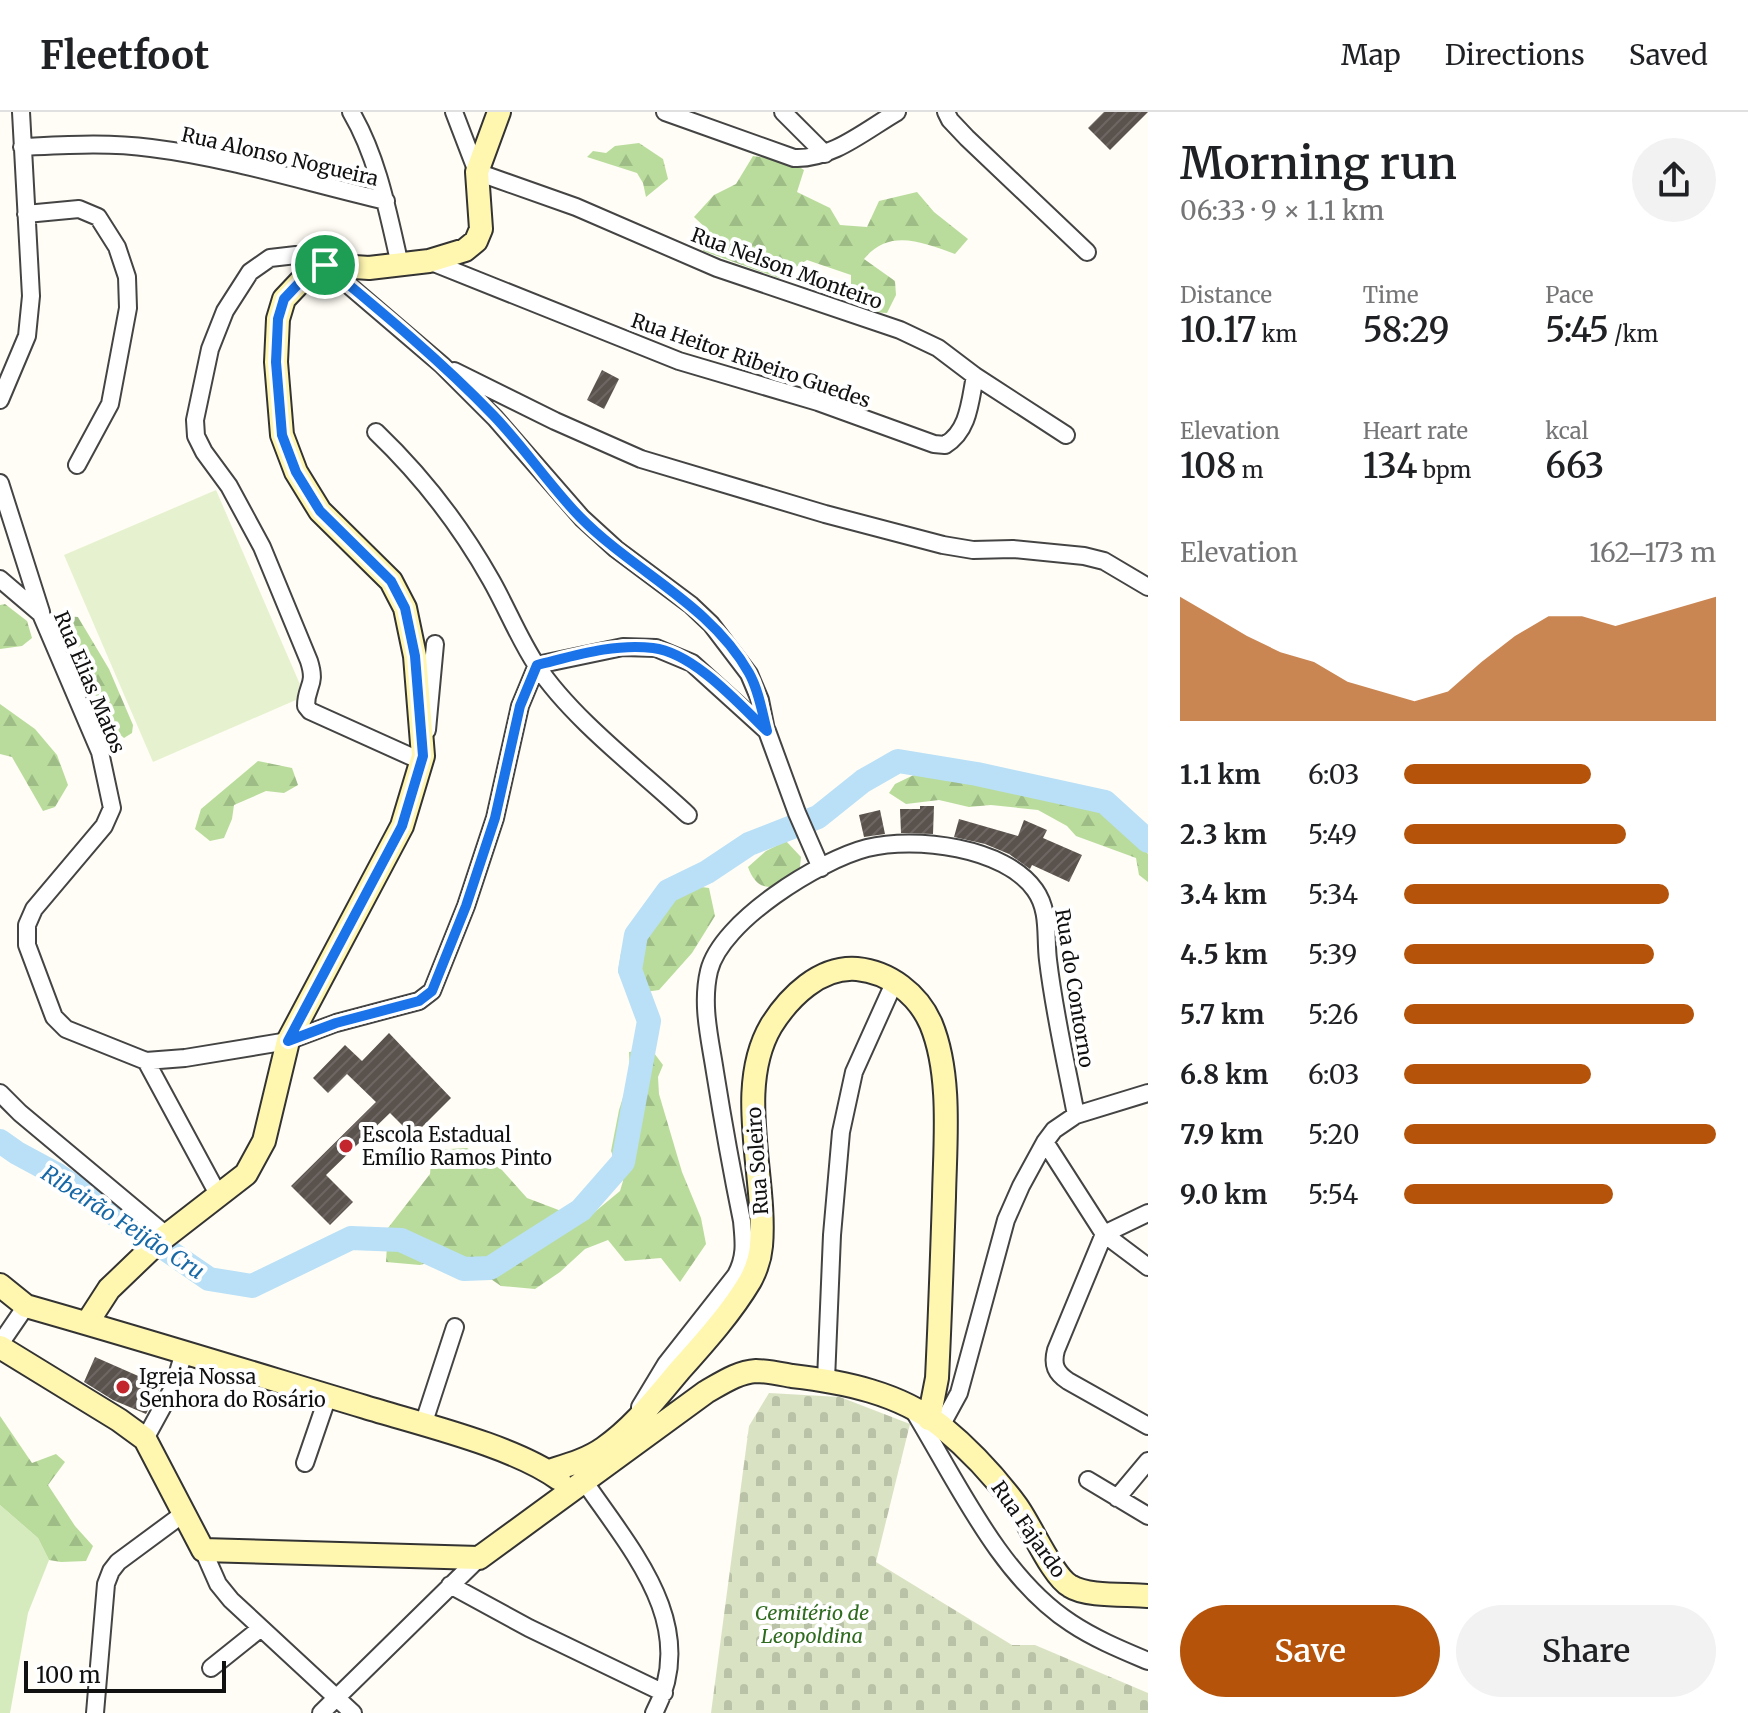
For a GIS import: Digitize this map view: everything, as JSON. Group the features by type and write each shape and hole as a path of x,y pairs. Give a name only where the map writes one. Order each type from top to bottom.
{"street":[{"path":"0,400 27,336 31,296 21,112"},
{"path":"351,112 361,129 386,201 400,265"},
{"path":"422,758 310,711 306,706 307,694 314,679 309,661 262,547 229,486 196,436 195,420 210,349 225,311 250,272 270,258 296,255 325,265 369,268 429,261 465,250 476,241 481,229 477,172 454,112"},
{"path":"477,172 499,112"},
{"path":"665,112 794,158 808,159 825,154 897,112"},
{"path":"783,112 825,154"},
{"path":"946,112 967,138 1087,252"},
{"name":"Rua Alonso Nogueira","path":"22,147 94,143 152,148 253,167 386,201"},
{"name":"Rua Nelson Monteiro","path":"477,172 576,207 717,268 900,330 938,348 1066,435"},
{"path":"26,214 79,209 98,217 117,247 127,277 128,308 110,404 77,465"},
{"name":"Rua Heitor Ribeiro Guedes","path":"429,261 679,361 818,402 934,444 945,445 960,433 975,376"},
{"path":"325,265 442,365 495,418 582,518 616,549 691,605 727,642 749,674 760,700 767,731 821,868"},
{"path":"325,265 301,281 284,299 278,319 276,362 282,435 296,472 320,511 391,581 405,608 415,656 422,758"},
{"path":"442,365 641,459 825,514 943,545 973,550 1013,549 1084,556 1104,561 1148,587"},
{"path":"376,432 413,467 446,510 490,578 537,665 564,701 688,815"},
{"path":"0,483 41,614"},
{"name":"Rua Elias Matos","path":"0,579 41,614 100,752 112,808 104,826 34,909 27,925 27,945 54,1017 66,1029 146,1061 185,1058 288,1041 336,1023 419,1001 432,991 466,906 495,818 520,706 537,665"},
{"path":"87,1323 109,1289 161,1239 246,1174 264,1141 288,1041 402,826 422,758 432,694 435,644"},
{"path":"537,665 623,647 656,648 692,663 767,731"},
{"name":"Rua do Contorno","path":"629,1429 649,1388 743,1262 742,1221 705,1006 710,968 723,945 739,923 776,894 821,868 866,848 899,844 925,844 974,851 1005,864 1023,876 1036,891 1045,910 1048,959 1076,1115"},
{"name":"Rua Soleiro","path":"549,1471 587,1459 629,1429 706,1341 750,1282 761,1248 753,1100 761,1049 784,1006 802,988 828,974 853,968 878,972 895,981 918,1003 931,1024 939,1055 947,1114 937,1378 928,1418"},
{"path":"826,1380 832,1235 841,1132 854,1072 895,981"},
{"path":"146,1061 219,1196"},
{"path":"0,1093 161,1239"},
{"path":"1148,1093 1076,1115 1054,1130 1045,1142 1006,1220 959,1393 928,1418 990,1538 1033,1592 1069,1622 1102,1641 1148,1661"},
{"path":"1045,1142 1104,1234 1148,1267"},
{"path":"1148,1213 1104,1234 1056,1350 1054,1366 1068,1381 1148,1426"},
{"path":"0,1285 26,1306 423,1425 505,1452 579,1485 644,1571 664,1612 669,1631 670,1659 664,1693 654,1713"},
{"path":"26,1306 0,1346 145,1439 218,1584 231,1600 353,1713"},
{"path":"423,1425 455,1327"},
{"path":"145,1439 174,1386 184,1352"},
{"name":"Rua Fajardo","path":"479,1558 706,1392 737,1374 756,1371 865,1388 928,1418 982,1465 1016,1504 1055,1571 1070,1586 1093,1592 1148,1596"},
{"path":"305,1463 328,1396"},
{"path":"1117,1498 1148,1461"},
{"path":"1088,1480 1148,1516"},
{"path":"95,1713 106,1584 111,1571 128,1554 183,1514"},
{"path":"203,1550 479,1558"},
{"path":"321,1713 479,1558"},
{"path":"450,1585 529,1628 664,1693"},
{"path":"211,1668 261,1628"}],"green space":[{"path":"639,143 663,159 668,179 646,197 637,173 587,157 593,151 606,153 615,146"},
{"path":"753,156 790,161 804,170 797,192 830,208 840,225 867,227 879,201 917,192 934,212 968,239 955,254 906,240 884,243 874,249 864,259 895,281 896,295 887,313 871,312 851,303 851,275 807,260 779,278 703,251 709,231 694,217 714,195 736,184"},
{"path":"216,490 305,696 153,762 64,555"},
{"path":"5,604 27,621 32,638 22,646 0,649 0,605"},
{"path":"66,616 78,617 109,669 133,725 132,733 124,738 100,706 90,681 89,660 63,628"},
{"path":"0,704 35,729 57,755 68,785 55,807 43,811 12,757 0,754"},
{"path":"258,761 292,768 298,785 284,793 266,791 234,805 224,838 210,841 195,829 201,809"},
{"path":"920,772 958,777 1100,809 1116,817 1148,854 1148,882 1139,875 1136,858 1076,836 1067,826 1038,810 991,805 969,807 939,800 906,804 889,793 895,784"},
{"path":"786,841 801,857 799,876 784,884 763,886 752,876 748,867 766,851"},
{"path":"694,886 709,888 715,916 692,953 659,990 631,994 618,972 621,953 679,896"},
{"path":"651,1049 663,1065 658,1077 659,1094 682,1172 701,1218 706,1244 680,1282 661,1258 625,1261 608,1240 585,1249 535,1289 501,1286 456,1255 420,1265 386,1262 388,1228 430,1174 432,1150 467,1148 502,1170 527,1198 585,1220 620,1191 623,1181 611,1151 630,1075 629,1052"},
{"name":"Cemitério de Leopoldina","path":"769,1393 840,1397 910,1424 876,1562 1012,1645 1035,1645 1148,1693 1148,1713 711,1713 749,1426"},
{"path":"0,1416 32,1463 56,1454 65,1462 48,1485 75,1526 93,1546 86,1561 49,1560 38,1538 0,1505"},
{"path":"0,1505 38,1538 49,1560 28,1613 10,1713 0,1713"}],"building":[{"path":"1104,112 1148,112 1110,150 1088,128"},
{"path":"602,370 619,379 604,409 587,400"},
{"path":"920,806 934,806 933,834 901,833 900,809 920,809"},
{"path":"880,810 885,834 864,837 859,815"},
{"path":"959,819 1018,836 1024,820 1047,830 1043,838 1082,855 1069,882 1032,865 1030,869 1009,854 985,844 954,837"},
{"path":"389,1033 451,1098 413,1136 390,1113 326,1175 353,1202 330,1225 291,1186 376,1102 347,1074 328,1093 313,1078 345,1045 362,1061"},
{"name":"Igreja Nossa Senhora do Rosário","path":"95,1357 161,1386 146,1414 113,1400 84,1382"}],"waterway":[{"name":"Ribeirão Feijão Cru","path":"0,1141 56,1174 209,1279 252,1286 351,1238 401,1240 464,1269 490,1268 581,1210 623,1162 649,1021 630,970 636,935 668,891 707,872 749,844 818,817 863,781 898,761 977,774 1105,802 1148,841"}],"place":[{"name":"Escola Estadual Emílio Ramos Pinto","path":"346,1146"},
{"name":"Igreja Nossa Senhora do Rosário","path":"123,1387"}],"route":[{"path":"325,265 442,365 495,418 582,518 711,624 749,674 760,700 767,731 692,663 656,648 623,647 537,665 520,706 495,818 466,906 432,991 419,1001 336,1023 288,1041 402,826 423,756 415,656 405,608 391,581 320,511 296,472 282,435 276,362 278,319 284,299 301,281 325,265"}]}
